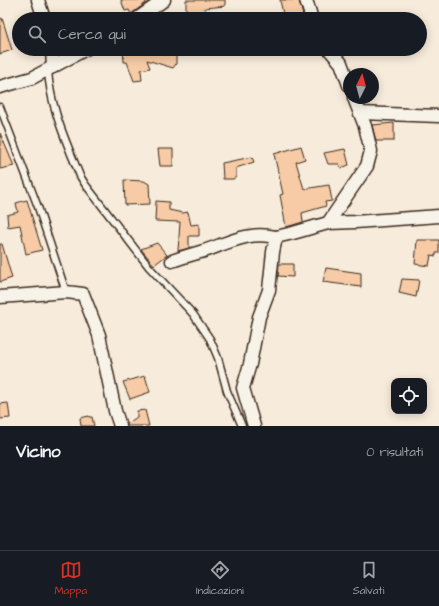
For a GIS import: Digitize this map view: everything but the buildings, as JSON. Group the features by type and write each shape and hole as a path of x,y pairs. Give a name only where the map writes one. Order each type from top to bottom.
{"street":[{"path":"38,0 42,12"},
{"path":"147,12 164,0"},
{"path":"306,0 310,12"},
{"path":"51,68 52,56"},
{"path":"0,87 32,78 73,56"},
{"path":"335,56 341,63 343,68"},
{"path":"328,223 367,166 371,151 365,126 356,104"},
{"path":"360,113 439,116"},
{"path":"172,261 234,239 262,234 276,237 328,223 439,216"},
{"path":"254,426 243,388 250,364 259,317 269,290 272,252 276,237"},
{"path":"0,297 66,292 83,294 99,335 115,411 120,426"}],"lane":[{"path":"51,68 51,90 57,117 80,176 149,267 193,314 210,339 218,358 227,391 242,426"},
{"path":"0,107 38,207 66,292"}]}
